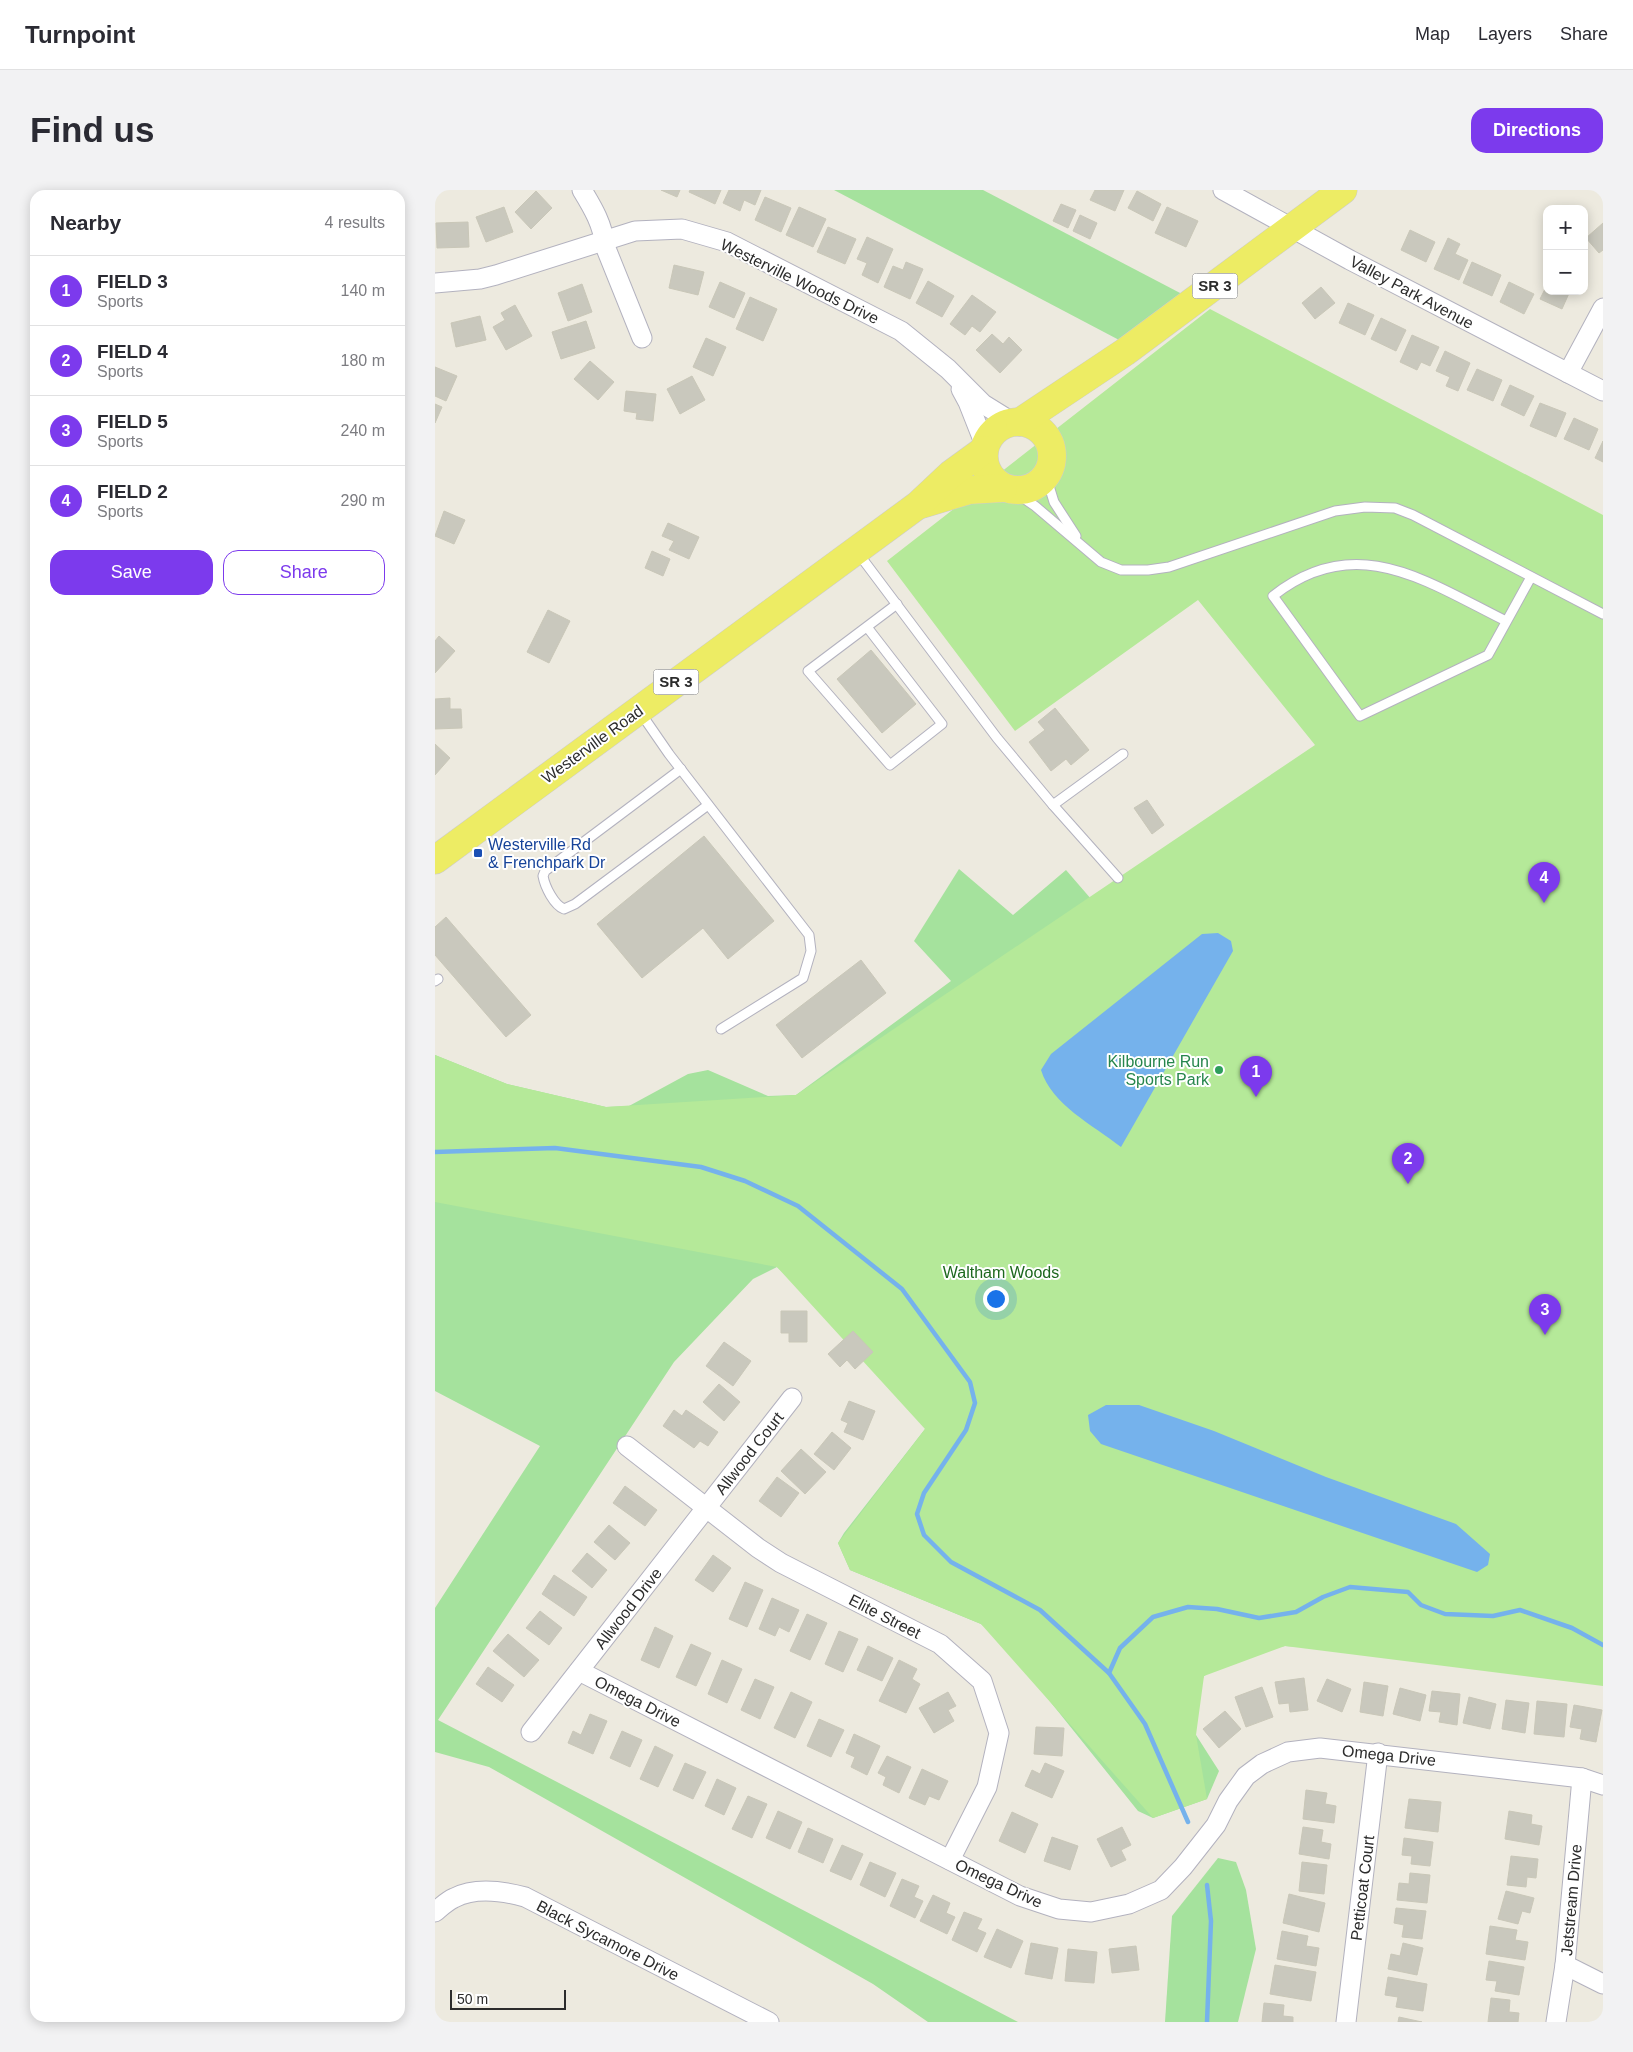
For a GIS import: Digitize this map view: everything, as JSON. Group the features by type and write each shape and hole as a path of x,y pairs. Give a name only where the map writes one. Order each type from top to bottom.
{"main road":[{"name":"Westerville Road","path":"435,860 918,505 951,474 984,447 995,430 1016,422 1085,380 1343,190"},
{"name":"Westerville Road","path":"918,505 969,490 1031,488 1046,476 1051,468 1052,450 1059,423 1085,380"},
{"path":"1016,422 1031,424 1041,430 1048,439 1052,450"},
{"path":"984,447 983,461 987,472 994,481 1008,489"}],"street":[{"path":"581,190 594,208 604,233 605,246 642,338"},
{"name":"Valley Park Avenue","path":"1223,190 1350,260 1603,391"},
{"name":"Westerville Woods Drive","path":"435,283 480,279 496,275 635,231 682,229 727,242 901,331 949,369 983,404 1016,422"},
{"path":"1568,373 1603,308"},
{"name":"Westerville Woods Drive","path":"949,369 968,402 984,447"},
{"name":"Allwood Court","path":"706,1508 792,1398"},
{"name":"Elite Street","path":"627,1446 758,1548 781,1563 940,1644 981,1681 999,1733 987,1787 950,1860"},
{"name":"Allwood Drive","path":"531,1732 706,1508"},
{"name":"Omega Drive","path":"579,1671 1020,1896 1059,1909 1091,1912 1129,1904 1161,1890 1183,1867 1216,1826 1228,1801 1246,1776 1262,1764 1288,1752 1320,1748 1379,1753 1583,1778 1603,1785"},
{"name":"Petticoat Court","path":"1346,2022 1379,1753"},
{"name":"Jetstream Drive","path":"1556,2022 1565,1965 1583,1778"},
{"name":"Black Sycamore Drive","path":"438,1909 453,1898 465,1893 494,1891 525,1898 769,2022"},
{"path":"1565,1965 1603,1984"}],"lane":[{"path":"1046,476 1054,502 1082,544"},
{"path":"1008,489 1035,506 1101,562 1121,570 1148,570 1169,567 1335,511 1365,507 1395,508 1413,515 1603,614"},
{"path":"856,551 997,738 1118,878"},
{"path":"1507,621 1409,573 1383,566 1335,565 1312,572 1296,580 1273,596 1360,716 1488,655 1507,621 1531,577"},
{"path":"867,627 942,724 889,765 808,671 897,604"},
{"path":"638,710 681,770 809,935 811,951 803,978 721,1029"},
{"path":"1053,804 1123,754"},
{"path":"681,770 545,871 543,876 544,883 559,907 564,909 575,904 708,805"}],"green space":[{"path":"834,190 983,190 1182,294 1121,341"},
{"name":"Kilbourne Run Sports Park","path":"1210,309 1603,515 1603,1686 1285,1646 1204,1676 1196,1735 1207,1799 1153,1818 981,1624 850,1570 838,1543 925,1429 777,1267 435,1202 435,1055 507,1084 606,1107 796,1095 1315,745 1198,600 1015,731 887,561"},
{"name":"Waltham Woods","path":"959,869 1013,915 1066,870 1098,907 1420,1654 1285,1646 1235,1656 1204,1676 1195,1698 1196,1735 1219,1771 1207,1799 1153,1818 1138,1811 1000,1639 981,1624 850,1570 838,1543 925,1429 927,1406 777,1267 753,1279 674,1362 438,1720 1018,2022 928,2022 873,1984 489,1767 435,1752 435,1608 540,1446 435,1391 435,1055 507,1084 606,1107 629,1106 688,1074 708,1070 768,1096 796,1095 951,981 914,941"},
{"path":"1218,1858 1236,1862 1246,1890 1256,1949 1238,2022 1165,2022 1172,1916"}],"water":[{"path":"1218,933 1231,941 1233,951 1121,1147 1064,1104 1054,1094 1041,1070 1051,1054 1202,934"},
{"path":"1106,1405 1139,1405 1214,1431 1326,1477 1456,1524 1490,1554 1488,1565 1477,1572 1101,1444 1090,1431 1088,1415"}],"building":[{"path":"661,190 680,190 677,197"},
{"path":"690,190 721,190 715,204 689,192"},
{"path":"729,190 761,190 755,205 744,200 740,211 723,203"},
{"path":"1095,190 1124,190 1115,211 1090,200"},
{"path":"536,191 552,208 531,229 515,212"},
{"path":"1137,191 1161,204 1153,221 1128,208"},
{"path":"765,197 791,208 781,232 755,220"},
{"path":"1061,204 1076,210 1068,228 1053,221"},
{"path":"504,207 513,232 486,242 476,217"},
{"path":"799,207 826,219 813,247 786,235"},
{"path":"1167,207 1198,221 1186,247 1155,233"},
{"path":"1080,215 1097,223 1090,239 1073,231"},
{"path":"468,222 469,247 437,248 436,223"},
{"path":"1603,223 1603,250 1599,253 1588,240 1588,236"},
{"path":"828,227 856,239 845,264 817,252"},
{"path":"1410,230 1435,242 1426,262 1401,250"},
{"path":"867,237 893,249 878,283 862,275 867,263 857,259"},
{"path":"1448,238 1460,244 1455,254 1468,260 1459,280 1434,269"},
{"path":"906,262 923,269 910,299 884,287 893,266 903,270"},
{"path":"1472,262 1501,275 1492,296 1463,283"},
{"path":"674,265 704,272 698,295 669,288"},
{"path":"928,281 954,296 942,317 916,303"},
{"path":"720,282 745,293 734,318 709,307"},
{"path":"1509,282 1534,294 1524,314 1500,302"},
{"path":"582,284 592,312 568,321 558,293"},
{"path":"1321,287 1335,303 1315,319 1302,303"},
{"path":"1543,293 1543,295 1568,295 1562,309 1540,299"},
{"path":"972,295 996,312 980,332 972,326 965,335 950,324"},
{"path":"750,297 777,309 763,341 736,329"},
{"path":"1348,303 1374,315 1365,335 1339,323"},
{"path":"515,305 532,336 506,350 493,327 505,320 501,313"},
{"path":"480,316 486,340 456,347 451,323"},
{"path":"1381,318 1406,330 1396,351 1371,339"},
{"path":"586,321 595,348 561,359 552,332"},
{"path":"992,334 1003,344 1009,337 1022,350 1000,373 976,350"},
{"path":"1412,335 1439,347 1430,366 1421,362 1417,370 1400,362"},
{"path":"706,338 726,347 713,376 693,367"},
{"path":"1445,351 1470,363 1458,391 1446,386 1450,377 1436,371"},
{"path":"590,361 614,382 598,400 574,379"},
{"path":"435,367 457,376 446,401 435,396"},
{"path":"1477,369 1502,380 1493,401 1467,390"},
{"path":"692,376 705,400 680,414 667,389"},
{"path":"1510,385 1534,396 1524,416 1501,405"},
{"path":"626,391 656,394 653,421 636,419 637,413 624,411"},
{"path":"1540,403 1566,413 1556,437 1530,426"},
{"path":"435,404 442,407 435,423"},
{"path":"1574,418 1598,429 1589,450 1564,439"},
{"path":"1603,441 1603,462 1595,458"},
{"path":"444,511 465,520 454,544 435,536"},
{"path":"668,523 699,537 689,559 669,550 674,541 662,536"},
{"path":"652,551 670,559 663,576 645,568"},
{"path":"548,610 570,621 549,663 527,652"},
{"path":"439,636 455,651 435,673 435,641"},
{"path":"871,650 916,704 882,733 837,679"},
{"path":"450,698 450,709 461,709 462,728 435,729 435,699"},
{"path":"1055,708 1089,750 1071,765 1066,759 1051,771 1029,742 1045,730 1038,722"},
{"path":"435,744 450,758 435,775"},
{"path":"1147,800 1164,825 1152,834 1134,808"},
{"path":"704,836 774,921 728,959 703,928 642,978 597,924"},
{"path":"446,917 531,1015 506,1037 435,955 435,927"},
{"path":"861,960 886,993 802,1058 776,1025"},
{"path":"781,1311 807,1311 807,1342 789,1342 789,1333 781,1333"},
{"path":"853,1331 873,1352 855,1369 847,1360 840,1367 828,1354"},
{"path":"724,1342 751,1361 733,1386 706,1366"},
{"path":"719,1384 740,1402 724,1421 703,1402"},
{"path":"849,1401 875,1411 863,1440 844,1432 848,1423 841,1420"},
{"path":"674,1410 682,1416 686,1410 718,1432 708,1446 700,1441 694,1448 663,1426"},
{"path":"832,1432 851,1448 834,1470 814,1454"},
{"path":"801,1449 826,1472 805,1494 781,1471"},
{"path":"777,1477 799,1493 781,1517 759,1501"},
{"path":"625,1486 657,1510 645,1526 613,1503"},
{"path":"609,1525 630,1543 615,1560 594,1542"},
{"path":"587,1553 607,1570 592,1588 572,1571"},
{"path":"713,1555 731,1568 713,1592 695,1580"},
{"path":"554,1575 587,1597 574,1616 542,1594"},
{"path":"745,1582 763,1590 747,1627 729,1619"},
{"path":"772,1598 799,1610 789,1632 779,1627 775,1636 759,1629"},
{"path":"540,1611 562,1628 549,1645 526,1628"},
{"path":"807,1614 827,1623 810,1660 790,1651"},
{"path":"655,1627 673,1636 659,1668 641,1660"},
{"path":"839,1631 858,1639 843,1672 825,1664"},
{"path":"508,1634 539,1660 524,1677 493,1651"},
{"path":"691,1644 711,1653 696,1686 676,1677"},
{"path":"868,1646 893,1658 882,1681 857,1670"},
{"path":"722,1660 742,1669 727,1703 708,1694"},
{"path":"899,1660 917,1669 912,1679 920,1684 906,1713 879,1701"},
{"path":"488,1667 514,1685 502,1702 476,1684"},
{"path":"1304,1678 1308,1710 1290,1712 1289,1703 1279,1704 1275,1682"},
{"path":"755,1679 774,1687 760,1719 741,1710"},
{"path":"1327,1679 1351,1689 1342,1712 1317,1701"},
{"path":"1364,1682 1388,1686 1383,1716 1360,1712"},
{"path":"1262,1687 1273,1717 1246,1727 1235,1697"},
{"path":"1400,1688 1426,1695 1420,1721 1393,1714"},
{"path":"1432,1691 1460,1694 1457,1725 1439,1722 1441,1712 1429,1711"},
{"path":"791,1692 812,1702 795,1738 774,1728"},
{"path":"948,1692 956,1706 948,1710 954,1721 934,1733 919,1708"},
{"path":"1469,1697 1496,1704 1490,1729 1463,1723"},
{"path":"1506,1700 1529,1703 1525,1733 1502,1729"},
{"path":"1537,1701 1567,1704 1564,1737 1534,1734"},
{"path":"1574,1705 1602,1710 1596,1742 1580,1739 1582,1729 1570,1727"},
{"path":"1225,1711 1241,1729 1219,1748 1203,1729"},
{"path":"590,1714 607,1721 593,1754 568,1743 573,1731 581,1735"},
{"path":"819,1719 844,1730 831,1757 807,1746"},
{"path":"1036,1727 1064,1728 1062,1756 1034,1754"},
{"path":"622,1731 642,1740 630,1767 610,1758"},
{"path":"854,1734 880,1746 867,1775 851,1767 855,1757 846,1753"},
{"path":"655,1746 673,1755 658,1787 640,1779"},
{"path":"887,1756 911,1767 899,1793 883,1785 886,1777 878,1773"},
{"path":"685,1763 706,1772 693,1799 673,1790"},
{"path":"1045,1763 1064,1771 1052,1798 1025,1786 1032,1770 1040,1774"},
{"path":"922,1769 948,1781 939,1800 929,1796 925,1805 909,1798"},
{"path":"717,1779 736,1788 724,1815 705,1806"},
{"path":"1306,1790 1327,1793 1325,1804 1336,1806 1334,1823 1303,1819"},
{"path":"748,1796 767,1804 752,1838 732,1829"},
{"path":"1409,1799 1441,1802 1438,1832 1405,1828"},
{"path":"778,1811 802,1822 790,1849 766,1838"},
{"path":"1509,1811 1532,1815 1531,1824 1542,1826 1539,1845 1505,1839"},
{"path":"1012,1812 1038,1824 1025,1853 999,1841"},
{"path":"1122,1827 1131,1845 1121,1850 1126,1860 1111,1867 1097,1839"},
{"path":"1303,1827 1323,1830 1321,1842 1331,1844 1329,1859 1299,1854"},
{"path":"808,1828 833,1839 823,1863 798,1852"},
{"path":"1052,1837 1078,1846 1070,1870 1044,1861"},
{"path":"1404,1838 1433,1842 1430,1866 1411,1864 1412,1856 1402,1855"},
{"path":"842,1845 863,1854 851,1880 830,1871"},
{"path":"1511,1856 1538,1859 1536,1878 1527,1877 1526,1887 1507,1885"},
{"path":"870,1862 896,1873 885,1897 860,1885"},
{"path":"1302,1862 1327,1865 1324,1894 1299,1891"},
{"path":"1410,1873 1430,1875 1427,1903 1397,1900 1399,1883 1409,1884"},
{"path":"902,1879 919,1886 914,1897 923,1901 915,1918 890,1906"},
{"path":"1506,1891 1534,1898 1530,1913 1522,1911 1518,1924 1498,1919"},
{"path":"1289,1894 1325,1903 1319,1932 1283,1923"},
{"path":"933,1895 950,1903 946,1913 955,1917 947,1934 920,1921"},
{"path":"1396,1908 1426,1911 1422,1939 1402,1937 1404,1925 1394,1923"},
{"path":"964,1912 982,1919 977,1929 986,1933 977,1952 952,1940"},
{"path":"1490,1926 1517,1930 1515,1940 1528,1942 1525,1960 1486,1954"},
{"path":"997,1929 1023,1941 1011,1968 984,1957"},
{"path":"1282,1931 1308,1936 1306,1946 1319,1948 1316,1966 1277,1959"},
{"path":"1031,1943 1058,1948 1052,1979 1025,1974"},
{"path":"1403,1943 1423,1948 1417,1975 1388,1969 1391,1954 1400,1956"},
{"path":"1136,1946 1139,1970 1112,1973 1109,1949"},
{"path":"1068,1949 1097,1952 1094,1983 1065,1981"},
{"path":"1489,1961 1524,1967 1519,1995 1495,1991 1497,1981 1486,1980"},
{"path":"1275,1965 1316,1972 1311,2001 1270,1994"},
{"path":"1388,1977 1427,1984 1423,2011 1396,2007 1398,1997 1385,1995"},
{"path":"1491,1998 1510,2000 1509,2012 1519,2013 1518,2022 1488,2022"},
{"path":"1264,2003 1284,2005 1283,2016 1293,2017 1293,2022 1262,2022"},
{"path":"1399,2017 1422,2022 1398,2022"}],"waterway":[{"path":"435,1152 555,1148 701,1167 745,1181 798,1206 902,1289 970,1382 975,1403 966,1430 924,1493 917,1514 924,1535 951,1562 1040,1610 1109,1673 1145,1724 1188,1822"},
{"path":"1109,1673 1120,1648 1153,1617 1188,1607 1217,1609 1259,1618 1296,1612 1323,1597 1350,1587 1408,1592 1421,1605 1445,1614 1493,1616 1520,1610 1572,1628 1603,1645"},
{"path":"1207,1885 1211,1921 1207,2022"}],"place":[{"name":"Westerville Rd & Frenchpark Dr","path":"478,853"},
{"name":"FIELD 2","path":"1544,903"},
{"name":"Kilbourne Run Sports Park","path":"1219,1070"},
{"name":"FIELD 3","path":"1256,1097"},
{"name":"FIELD 4","path":"1408,1184"},
{"name":"FIELD 5","path":"1545,1335"}]}
